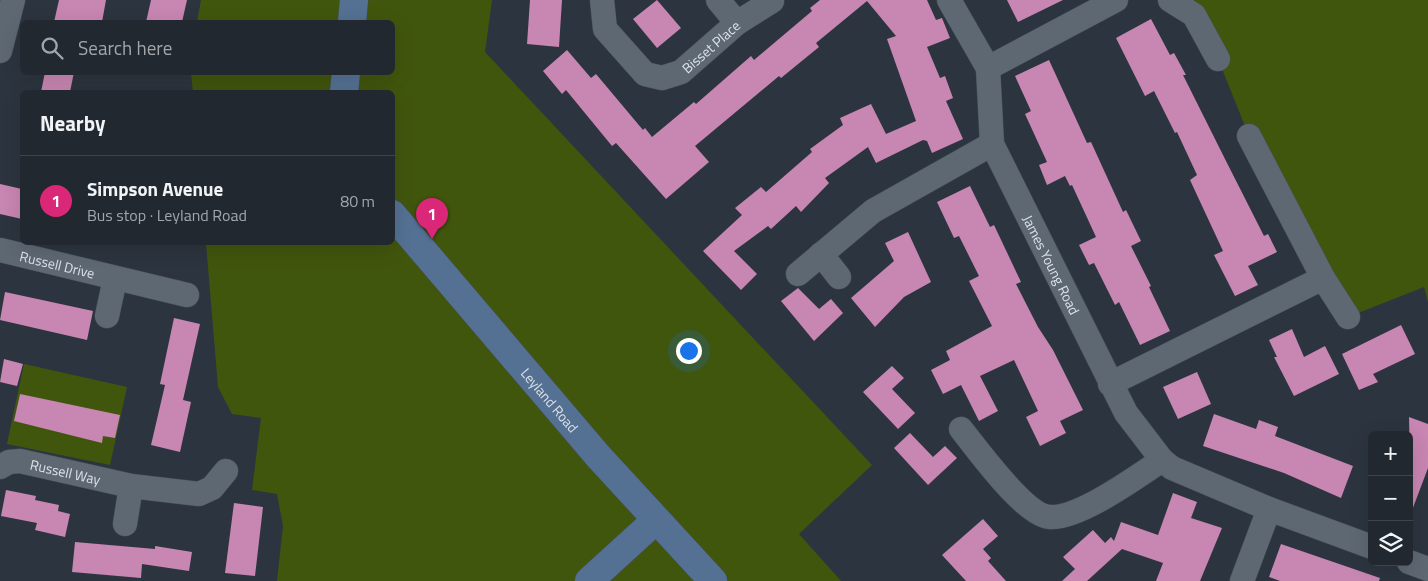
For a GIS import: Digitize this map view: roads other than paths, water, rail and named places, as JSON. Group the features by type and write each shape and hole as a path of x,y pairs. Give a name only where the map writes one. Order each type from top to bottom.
{"street":[{"path":"0,51 13,0"},
{"path":"352,20 354,0"},
{"name":"Bisset Place","path":"602,0 605,29 645,74 662,78 681,72 737,23 772,1"},
{"path":"718,0 737,23"},
{"name":"James Young Road","path":"949,0 988,68 992,144 1110,384 1126,413 1162,460 1172,468 1269,509 1368,546"},
{"path":"988,68 1116,0"},
{"path":"1170,0 1194,15 1218,59"},
{"path":"344,90 346,75"},
{"path":"1249,136 1323,278 1348,317"},
{"path":"798,274 873,211 992,144"},
{"name":"Leyland Road","path":"395,218 592,448 713,581"},
{"name":"Russell Drive","path":"0,250 187,295"},
{"path":"821,254 839,277"},
{"path":"107,316 115,278"},
{"path":"1110,384 1323,278"},
{"path":"961,429 1006,484 1030,508 1049,518 1080,509 1123,486 1162,460"},
{"name":"Russell Way","path":"0,467 9,462 20,461 130,486 199,494 212,488 226,471"},
{"path":"125,524 130,486"},
{"path":"1242,581 1269,509"},
{"path":"589,581 656,520"},
{"path":"1413,563 1428,569"}],"place":[{"name":"Simpson Avenue","path":"432,239"}]}
